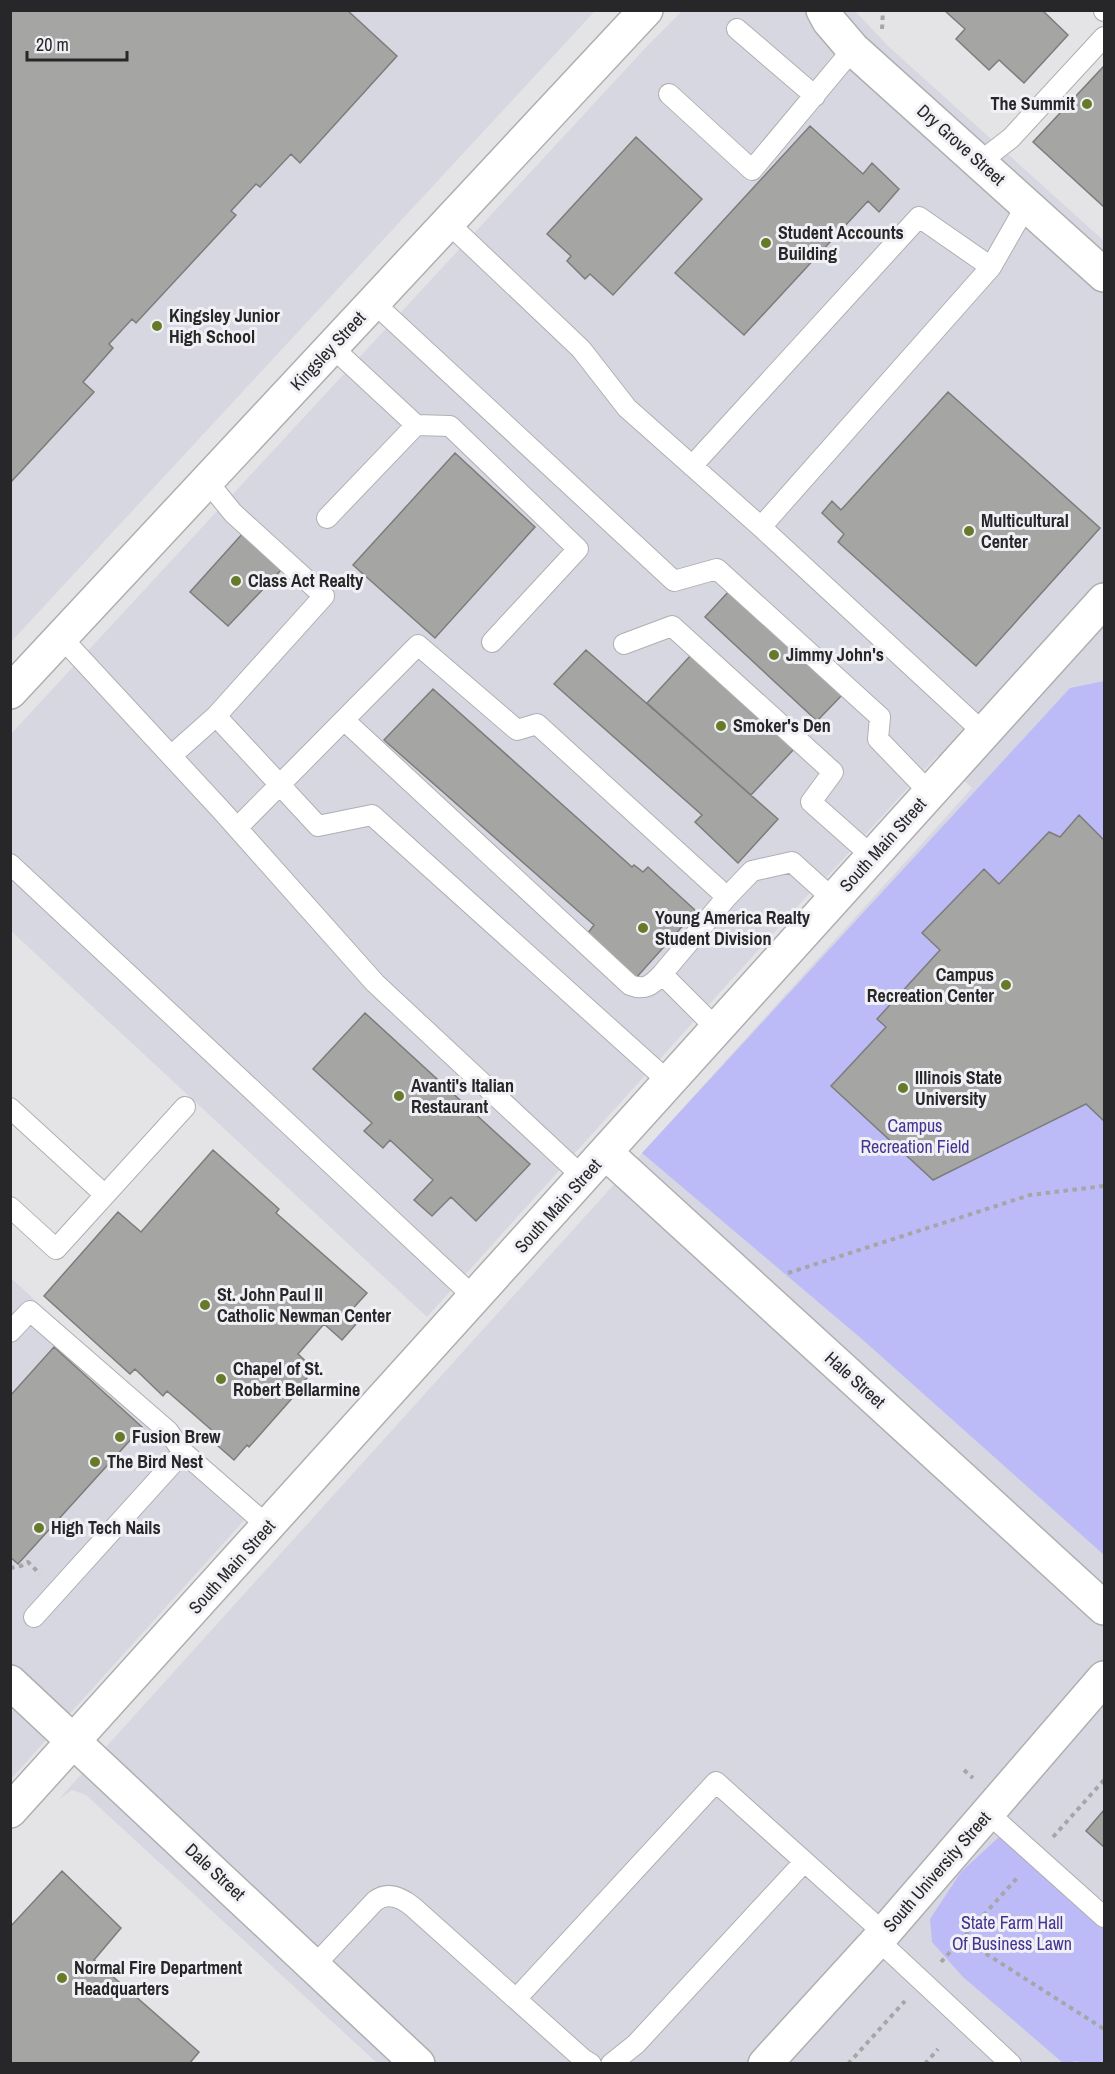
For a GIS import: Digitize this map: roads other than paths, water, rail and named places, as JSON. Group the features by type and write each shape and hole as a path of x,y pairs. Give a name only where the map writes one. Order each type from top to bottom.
{"main road":[{"name":"Kingsley Street","path":"10,692 646,10"},
{"name":"Dry Grove Street","path":"823,10 829,21 853,49 1104,275"},
{"name":"South Main Street","path":"12,1807 75,1741 984,733 1099,617"},
{"name":"Hale Street","path":"606,1153 1104,1608"},
{"name":"South University Street","path":"765,2064 881,1937 1104,1678"},
{"name":"Dale Street","path":"10,1682 418,2064"}],"lane":[{"path":"737,29 815,96"},
{"path":"980,162 1011,138 1104,37"},
{"path":"669,94 752,170 853,49"},
{"path":"761,527 991,267 1027,204"},
{"path":"692,466 919,217 991,267"},
{"path":"447,222 581,349 627,408 761,527 984,733"},
{"path":"374,302 674,581 717,569 880,717 878,739 930,794"},
{"path":"332,347 416,425 450,426 578,549 492,642"},
{"path":"327,518 416,425"},
{"path":"171,756 216,716 324,596 233,513 207,481"},
{"path":"624,644 672,626 833,772 811,802 873,857"},
{"path":"61,637 237,828 375,983 584,1178"},
{"path":"237,828 418,645 517,730 537,724 727,897"},
{"path":"216,716 318,826 372,815 670,1083"},
{"path":"344,720 630,985 638,989 647,987 662,974 752,871 792,862 834,900"},
{"path":"10,864 475,1298"},
{"path":"662,974 718,1030"},
{"path":"10,1207 56,1249 185,1107"},
{"path":"10,1108 105,1195"},
{"path":"10,1332 30,1311 168,1431 183,1452 268,1527"},
{"path":"34,1617 183,1452"},
{"path":"516,1999 716,1782 804,1862 881,1937 922,1981 1011,2064"},
{"path":"988,1813 1104,1917"},
{"path":"611,2064 636,2044 804,1862"},
{"path":"314,1966 380,1897 388,1895 406,1901 591,2064"}],"place":[{"name":"The Summit","path":"1087,104"},
{"name":"Student Accounts Building","path":"766,243"},
{"name":"Kingsley Junior High School","path":"157,326"},
{"name":"Multicultural Center","path":"969,531"},
{"name":"Class Act Realty","path":"236,581"},
{"name":"Jimmy John's","path":"774,655"},
{"name":"Smoker's Den","path":"721,726"},
{"name":"Young America Realty Student Division","path":"643,928"},
{"name":"Campus Recreation Center","path":"1006,985"},
{"name":"Illinois State University","path":"903,1088"},
{"name":"Avanti's Italian Restaurant","path":"399,1096"},
{"name":"St. John Paul II Catholic Newman Center","path":"205,1305"},
{"name":"Chapel of St. Robert Bellarmine","path":"221,1379"},
{"name":"Fusion Brew","path":"120,1437"},
{"name":"The Bird Nest","path":"95,1462"},
{"name":"High Tech Nails","path":"39,1528"},
{"name":"Normal Fire Department Headquarters","path":"62,1978"}],"park label":[{"name":"Campus Recreation Field","path":"915,1136"},
{"name":"State Farm Hall Of Business Lawn","path":"1012,1933"}]}
